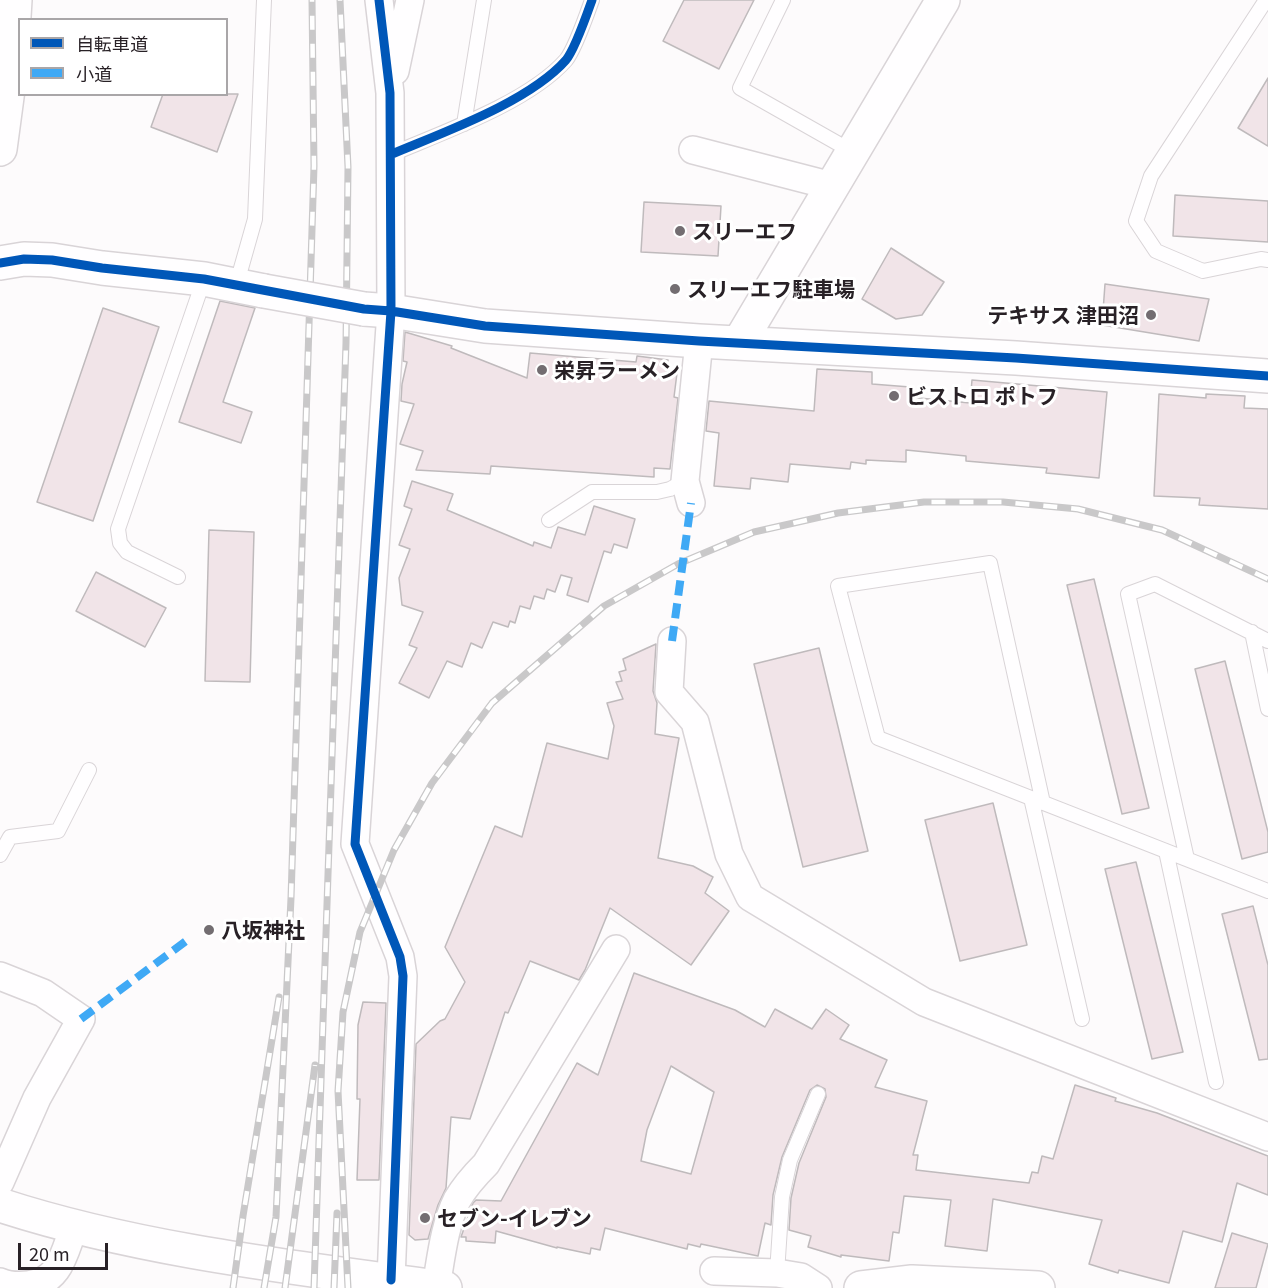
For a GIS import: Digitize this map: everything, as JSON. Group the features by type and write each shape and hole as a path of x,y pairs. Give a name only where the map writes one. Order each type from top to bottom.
{"street":[{"path":"0,149 5,66 15,0"},
{"path":"379,0 390,93 392,154 377,310 355,844 400,957 403,976 391,1280"},
{"path":"390,93 410,0"},
{"path":"739,343 943,0"},
{"path":"693,150 832,186"},
{"path":"0,263 24,259 52,260 204,279 377,310 485,326 699,341 1016,358 1268,376"},
{"path":"688,492 699,341"},
{"path":"672,641 669,692 695,722 729,854 750,897 924,1002 1268,1137"},
{"path":"0,1205 83,1229 237,1258 440,1287 448,1225 456,1202 469,1182 486,1164 616,949"},
{"path":"0,975 43,993 81,1019 38,1098 0,1182"},
{"path":"5,1285 40,1284 53,1276 83,1229"},
{"path":"66,1288 83,1229"},
{"path":"714,1271 777,1272 801,1277 818,1288"},
{"path":"861,1288 912,1282 1038,1288"}],"lane":[{"path":"250,288 264,0"},
{"path":"464,124 484,0"},
{"path":"392,154 464,124 533,88 567,58 592,0"},
{"path":"783,0 740,88 853,152"},
{"path":"1266,0 1151,176 1136,220 1155,251 1203,271 1261,259 1268,260"},
{"path":"178,577 127,552 120,543 118,529 204,279"},
{"path":"549,520 592,492 657,492 670,489 688,492"},
{"path":"1082,1019 1037,801 990,563 838,586 878,738 1037,801 1268,891"},
{"path":"1187,859 1128,594 1155,584 1268,641"},
{"path":"1252,632 1268,710"},
{"path":"0,855 10,837 58,831 89,770"},
{"path":"1166,851 1216,1082"},
{"path":"777,1272 782,1197 790,1160 818,1094"}],"building":[{"path":"684,0 754,0 719,69 663,41"},
{"path":"1268,78 1268,146 1238,128"},
{"path":"238,94 217,152 151,127 162,96"},
{"path":"1175,195 1268,201 1268,242 1173,236"},
{"path":"644,202 721,206 718,256 641,252"},
{"path":"891,248 944,282 922,315 896,319 862,299"},
{"path":"1105,284 1209,299 1199,341 1102,325"},
{"path":"220,301 255,308 223,402 252,412 241,443 179,422"},
{"path":"103,308 159,327 93,521 37,502"},
{"path":"405,332 452,346 451,348 527,378 530,353 636,362 637,356 668,360 667,372 677,373 674,397 678,398 670,469 654,468 654,477 491,466 490,474 416,470 423,451 400,444 414,404 401,401 407,362 403,361"},
{"path":"817,369 872,372 872,384 910,387 909,397 970,403 972,380 1107,392 1099,478 1046,473 1047,468 966,461 966,456 906,450 906,462 866,460 866,464 851,462 850,469 790,464 788,482 751,478 750,489 714,486 719,433 706,431 709,401 814,411"},
{"path":"1159,394 1206,398 1206,394 1245,396 1244,408 1268,409 1268,509 1199,505 1200,498 1154,496"},
{"path":"412,481 453,494 447,510 533,546 534,542 551,548 558,527 585,535 594,506 635,519 627,548 614,544 611,553 604,551 588,602 567,595 572,578 561,575 555,592 547,589 544,599 534,596 530,609 520,606 515,623 510,621 508,627 493,622 482,648 471,643 462,667 447,661 429,698 399,683 417,648 409,645 423,612 402,605 399,578 410,549 399,545 412,509 404,506"},
{"path":"209,530 254,532 250,682 205,681"},
{"path":"96,572 166,608 145,647 76,611"},
{"path":"1094,579 1149,808 1122,814 1067,585"},
{"path":"656,644 653,691 657,703 655,734 679,738 658,858 693,866 713,877 705,893 729,911 691,965 610,908 579,980 530,961 508,1013 505,1012 470,1119 451,1117 446,1188 438,1205 428,1239 415,1240 409,1235 416,1044 445,1019 465,982 445,947 495,826 522,837 547,743 608,759 614,726 607,703 623,699 616,682 622,681 619,672 626,670 623,659"},
{"path":"819,648 868,851 803,867 754,664"},
{"path":"1225,661 1268,832 1268,852 1242,859 1195,669"},
{"path":"993,803 1027,945 960,961 925,820"},
{"path":"1136,862 1183,1052 1152,1059 1105,869"},
{"path":"1253,906 1268,965 1268,1059 1259,1060 1222,914"},
{"path":"634,973 735,1010 765,1027 775,1009 812,1029 826,1009 849,1025 840,1039 887,1060 875,1087 927,1101 913,1155 918,1155 916,1170 1029,1183 1032,1172 1038,1173 1042,1156 1053,1159 1075,1085 1116,1098 1115,1101 1157,1113 1268,1156 1268,1195 1237,1183 1222,1242 1183,1231 1169,1283 1119,1270 1118,1273 1089,1264 1102,1220 993,1199 987,1251 945,1246 951,1200 904,1196 899,1233 893,1232 889,1261 841,1255 841,1257 808,1247 811,1236 789,1230 791,1198 799,1163 826,1097 825,1089 817,1085 810,1090 782,1157 773,1195 771,1225 765,1223 758,1256 701,1244 700,1247 688,1244 687,1249 605,1228 600,1250 591,1248 590,1254 557,1248 496,1231 495,1243 466,1241 466,1237 461,1237 476,1200 501,1201 577,1063 598,1075","holes":["671,1066 714,1092 691,1174 641,1161 647,1130"]},
{"path":"363,1002 386,1003 379,1180 357,1180 360,1099 357,1099 358,1025"},
{"path":"1232,1233 1268,1244 1256,1288 1215,1288"}],"railway":[{"path":"264,1288 276,1217 291,898 314,166 312,0"},
{"path":"314,1288 346,343 348,167 340,0"},
{"path":"348,1288 338,1091 343,1012 360,932 394,850 432,783 492,703 604,606 678,564 754,532 838,513 924,502 1003,502 1078,509 1162,530 1268,579"},
{"path":"233,1288 279,997"},
{"path":"285,1288 315,1065"},
{"path":"334,1288 337,1213"}],"marked path":[{"path":"672,641 691,503"},
{"path":"81,1019 186,941"}],"cycle path":[{"path":"379,0 390,93 391,311 355,844 400,957 403,976 391,1280"},
{"path":"392,154 485,115 531,89 550,75 569,55 592,0"},
{"path":"0,263 24,259 52,260 204,279 364,309 485,326 699,341 1016,358 1268,376"}],"place":[{"name":"スリーエフ","path":"680,231"},
{"name":"スリーエフ駐車場","path":"675,289"},
{"name":"テキサス 津田沼","path":"1151,315"},
{"name":"栄昇ラーメン","path":"542,370"},
{"name":"ビストロ ポトフ","path":"894,396"},
{"name":"八坂神社","path":"209,930"},
{"name":"セブン-イレブン","path":"425,1218"}]}
